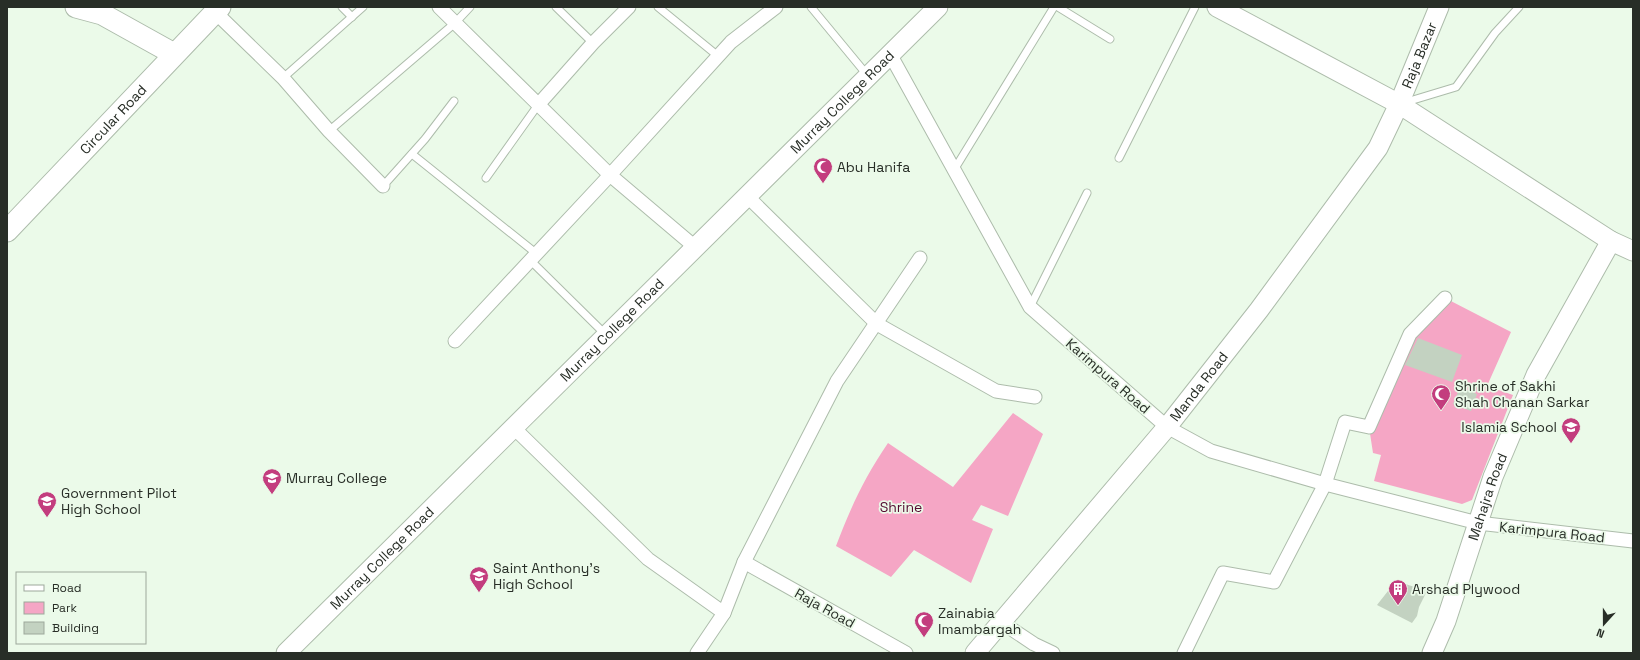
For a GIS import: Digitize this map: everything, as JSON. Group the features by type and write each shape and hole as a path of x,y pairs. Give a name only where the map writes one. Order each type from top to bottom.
{"main road":[{"path":"76,7 102,14 174,54"},
{"name":"Circular Road","path":"7,231 217,10"}],"street":[{"path":"439,7 610,175 695,247"},
{"path":"538,105 593,42 629,7"},
{"path":"455,341 610,175 731,42 776,7"},
{"name":"Murray College Road","path":"286,653 938,7"},
{"path":"1217,7 1399,104 1611,240 1633,251"},
{"name":"Raja Bazar","path":"1399,104 1439,7"},
{"path":"217,10 283,78 329,131 383,186"},
{"name":"Karimpura Road","path":"890,54 1030,307 1167,427 1211,451 1325,484 1478,523 1633,541"},
{"name":"Manda Road","path":"975,653 1167,427 1259,310 1378,148 1399,104"},
{"path":"747,196 877,324 996,391 1035,397"},
{"name":"Mahajra Road","path":"1432,653 1446,621 1493,477 1536,374 1611,240"},
{"path":"697,653 724,613 744,562 837,382 920,258"},
{"path":"1184,653 1223,573 1274,582 1325,484 1345,422 1369,427 1410,334 1445,298"},
{"path":"513,427 648,559 724,613"},
{"name":"Raja Road","path":"744,562 906,653"},
{"path":"1001,622 1034,644 1053,653"}],"lane":[{"path":"342,7 352,17"},
{"path":"283,78 363,7"},
{"path":"329,131 455,23 470,7"},
{"path":"556,7 593,42"},
{"path":"658,7 718,56"},
{"path":"810,7 868,76"},
{"path":"954,170 1054,7"},
{"path":"1058,7 1110,39"},
{"path":"1119,158 1195,7"},
{"path":"1399,104 1456,86 1495,33 1519,7"},
{"path":"383,186 412,154 454,100"},
{"path":"486,178 538,105"},
{"path":"412,154 533,257 606,335"},
{"path":"1030,307 1086,193"}],"green space":[{"name":"Shrine of Sakhi Shah Chanan Sarkar","path":"1445,298 1511,332 1487,386 1513,395 1472,500 1462,504 1374,481 1381,455 1373,453 1369,427 1410,334"},
{"name":"Shrine","path":"1013,413 1043,434 1008,516 981,505 972,520 993,529 971,583 914,550 891,577 836,546 859,493 872,468 888,443 953,487"}],"building":[{"path":"1418,338 1462,355 1452,382 1405,365"},
{"path":"1460,387 1477,394 1471,411 1453,404"},
{"path":"1399,582 1427,591 1419,607 1417,616 1412,623 1377,605 1388,591 1392,593"}],"place":[{"name":"Abu Hanifa","path":"823,184"},
{"name":"Shrine of Sakhi Shah Chanan Sarkar","path":"1441,411"},
{"name":"Islamia School","path":"1571,444"},
{"name":"Murray College","path":"272,495"},
{"name":"Government Pilot High School","path":"47,518"},
{"name":"Saint Anthony's High School","path":"479,593"},
{"name":"Arshad Plywood","path":"1398,606"},
{"name":"Zainabia Imambargah","path":"924,638"}]}
